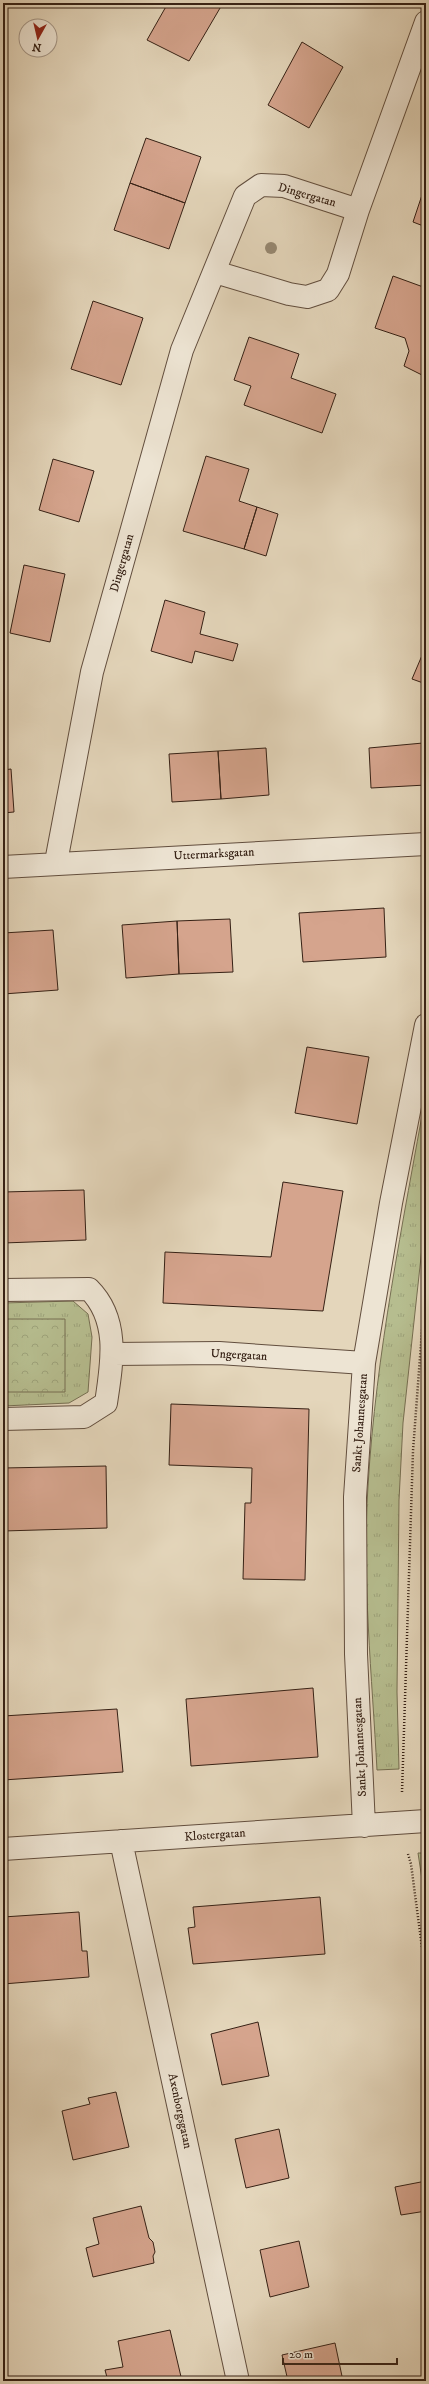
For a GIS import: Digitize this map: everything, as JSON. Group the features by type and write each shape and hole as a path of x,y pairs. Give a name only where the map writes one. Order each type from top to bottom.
{"street":[{"path":"215,272 307,297 328,290 338,274 358,210 426,22"},
{"name":"Dingergatan","path":"56,862 92,672 182,350 245,196 261,185 284,186 358,210"},
{"name":"Uttermarksgatan","path":"3,867 56,862 426,844"},
{"name":"Sankt Johannesgatan","path":"364,1826 356,1654 355,1497 364,1363 391,1203 426,1025"},
{"path":"3,1290 89,1289 100,1301 107,1319 113,1354 106,1403 84,1417 3,1419"},
{"name":"Ungergatan","path":"113,1354 219,1353 364,1363"},
{"name":"Klostergatan","path":"3,1849 426,1821"},
{"name":"Axenborgsgatan","path":"121,1841 238,2381"}],"path":[{"path":"426,1277 412,1482 406,1608 402,1823 403,1840 411,1864 426,1978"}],"green space":[{"path":"426,1093 426,1211 403,1423 399,1500 397,1692 399,1769 377,1770 367,1592 366,1521 368,1486 377,1387 391,1288"},
{"path":"73,1301 88,1314 92,1337 88,1392 69,1403 3,1406 3,1303"},
{"path":"3,1319 65,1319 65,1392 3,1392"},
{"path":"418,1853 426,1853 426,1906"}],"building":[{"path":"168,3 223,3 189,61 147,40"},
{"path":"302,42 343,67 309,128 268,105"},
{"path":"146,138 201,157 185,203 130,183"},
{"path":"130,183 185,203 169,249 114,230"},
{"path":"426,183 426,227 413,222"},
{"path":"393,276 426,288 426,314 422,326 426,328 426,377 404,366 409,351 405,338 375,328"},
{"path":"93,301 143,318 121,385 71,369"},
{"path":"249,337 299,354 291,378 336,394 322,433 244,405 251,386 234,380"},
{"path":"206,456 249,469 239,501 257,507 244,549 183,531"},
{"path":"53,459 94,471 79,522 39,510"},
{"path":"257,507 278,514 266,556 244,549"},
{"path":"24,565 65,574 50,642 10,633"},
{"path":"165,600 205,612 200,634 238,644 233,661 195,651 192,663 151,651"},
{"path":"426,635 426,646 422,645"},
{"path":"426,646 426,684 412,679"},
{"path":"423,743 426,785 371,788 369,748"},
{"path":"266,748 269,795 221,799 218,751"},
{"path":"218,751 221,799 172,802 169,754"},
{"path":"11,769 14,812 3,813 3,770"},
{"path":"384,908 386,957 303,962 299,913"},
{"path":"230,919 233,972 179,974 177,921"},
{"path":"177,921 179,974 126,978 122,925"},
{"path":"53,930 58,990 3,994 3,933"},
{"path":"307,1047 369,1057 357,1124 295,1113"},
{"path":"283,1182 343,1191 323,1311 163,1303 165,1252 271,1257"},
{"path":"84,1190 86,1240 3,1243 3,1192"},
{"path":"171,1404 309,1409 305,1580 243,1579 245,1503 251,1503 252,1468 169,1465"},
{"path":"106,1466 107,1528 3,1531 3,1468"},
{"path":"313,1688 318,1757 191,1766 186,1699"},
{"path":"117,1709 123,1772 3,1780 3,1716"},
{"path":"320,1897 325,1954 193,1964 188,1928 195,1927 193,1907"},
{"path":"79,1912 82,1951 87,1951 89,1977 3,1984 3,1917"},
{"path":"258,2022 269,2076 222,2085 211,2034"},
{"path":"116,2092 129,2147 73,2160 62,2111 90,2104 88,2098"},
{"path":"279,2129 289,2178 246,2188 235,2139"},
{"path":"426,2181 426,2211 401,2215 395,2187"},
{"path":"141,2206 149,2238 153,2242 155,2252 153,2256 154,2263 93,2277 86,2248 99,2244 93,2218"},
{"path":"299,2241 309,2287 270,2297 260,2250"},
{"path":"170,2330 182,2381 108,2381 105,2370 123,2367 118,2341"},
{"path":"335,2343 343,2381 288,2381 282,2355"}]}
